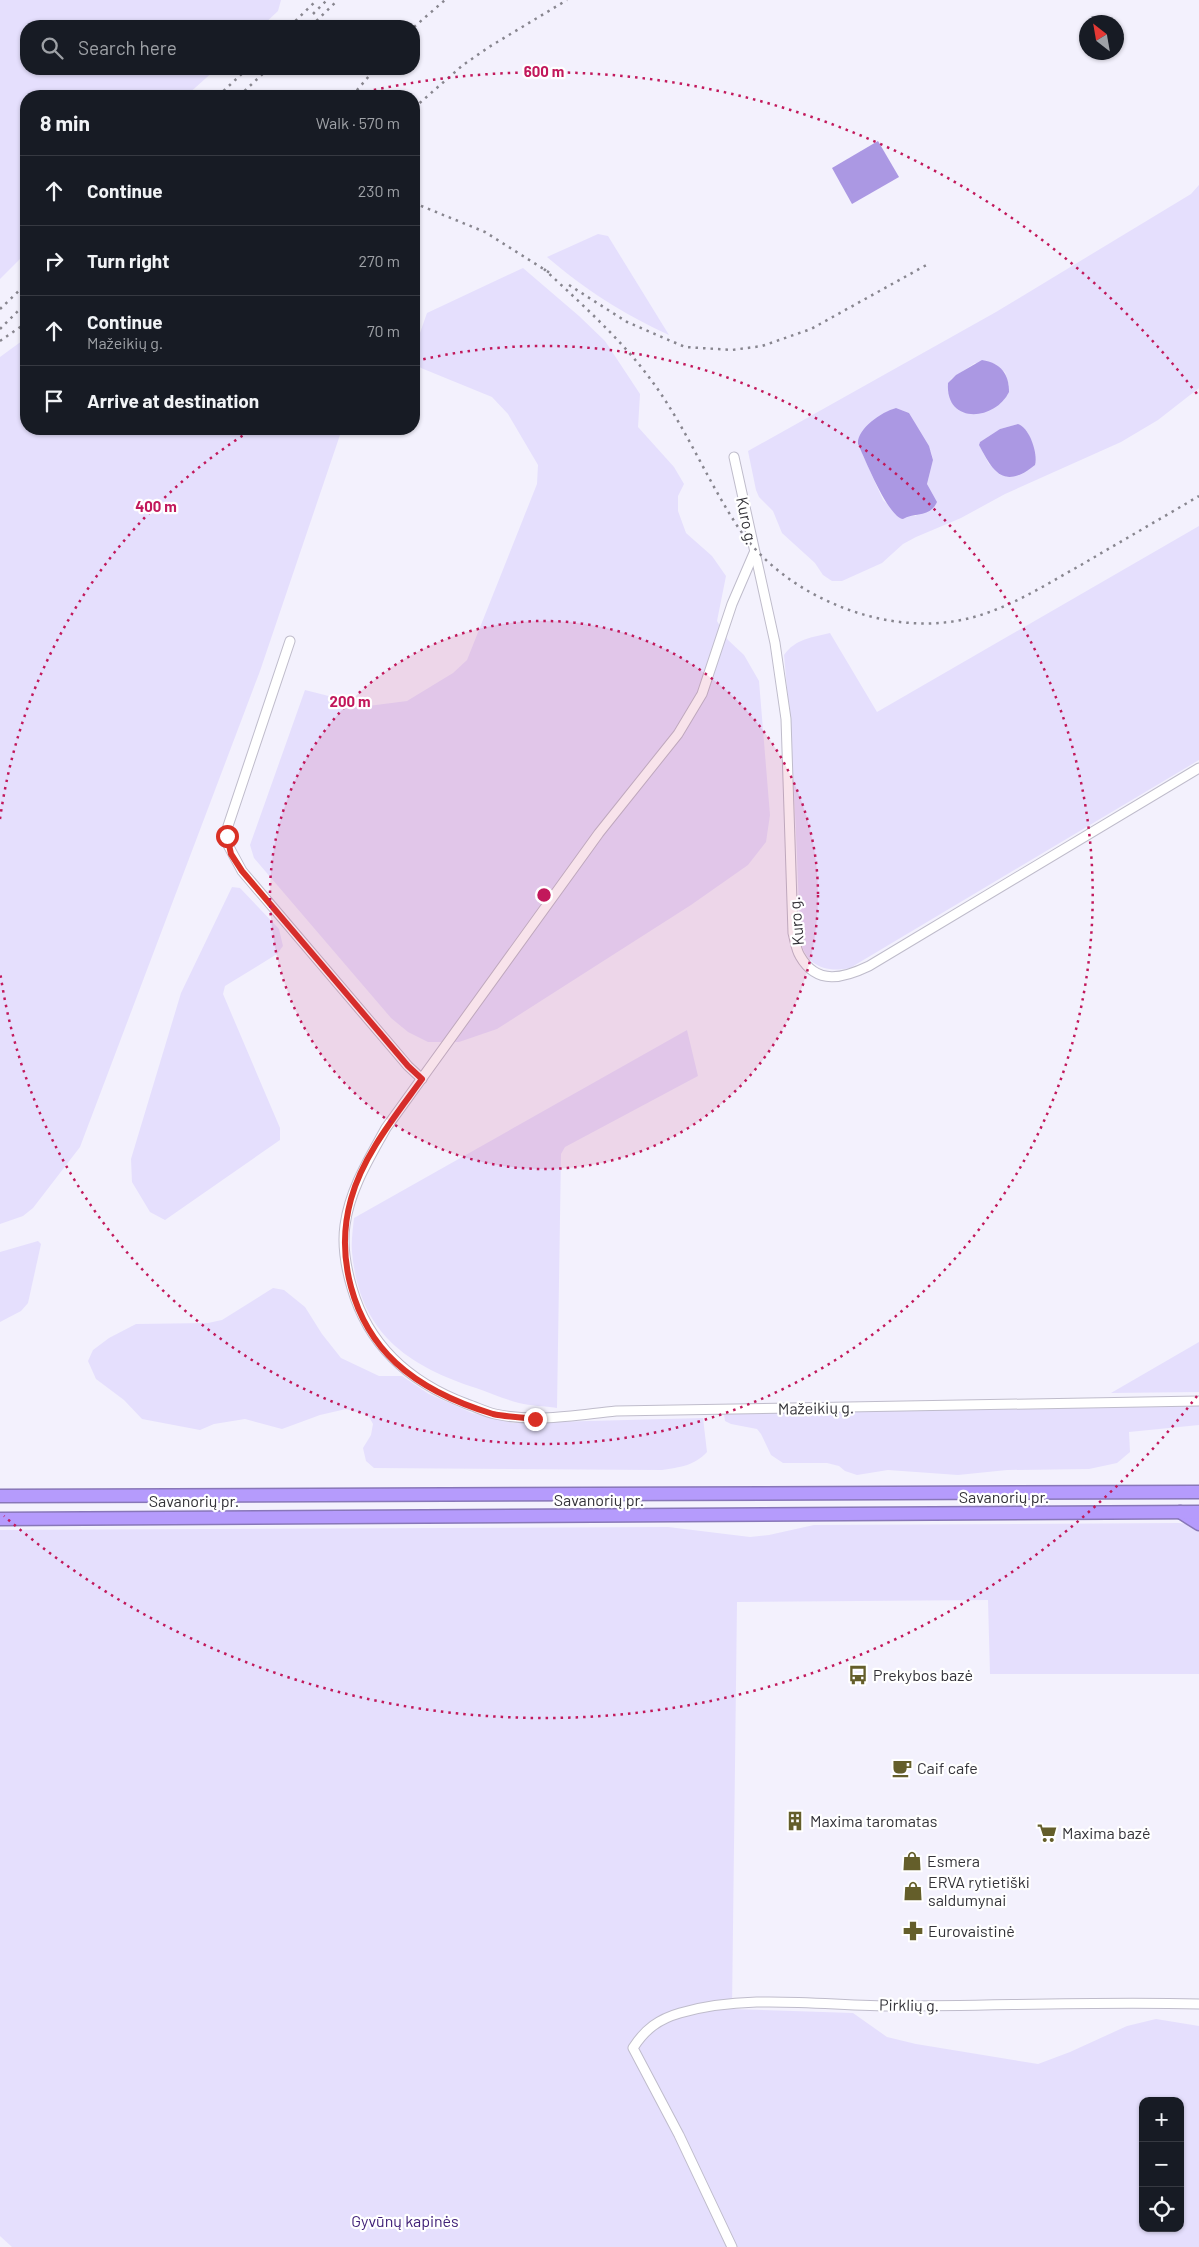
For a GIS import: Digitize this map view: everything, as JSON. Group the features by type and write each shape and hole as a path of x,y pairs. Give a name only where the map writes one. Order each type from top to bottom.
{"highway":[{"name":"Savanorių pr.","path":"0,1496 1199,1492"},
{"path":"1180,1512 1199,1524"},
{"name":"Savanorių pr.","path":"0,1519 1199,1512"}],"street":[{"name":"Kuro g.","path":"734,458 775,643 786,719 794,933 799,955 809,968 822,975 835,978 849,976 869,966 1199,768"},
{"name":"Mažeikių g.","path":"754,553 732,604 702,694 678,734 599,833 386,1128 360,1176 351,1198 345,1225 344,1250 357,1308 368,1330 396,1363 438,1391 494,1414 535,1419 616,1411 1199,1401"},
{"path":"290,641 228,826 228,845 231,854 242,871 408,1066 422,1079"},
{"name":"Pirklių g.","path":"732,2247 679,2135 633,2048 648,2029 660,2020 704,2008 750,2002 893,2006 1199,2004"}],"green space":[{"path":"0,0 281,0 278,11 268,20 20,20 20,75 209,75 193,90 20,90 20,259 0,279"},
{"path":"1199,185 1199,388 1158,420 1121,442 1005,494 961,518 916,537 903,544 882,563 842,581 832,581 823,575 815,563 782,533 773,511 759,497 756,490 748,451 996,312 1191,194","holes":["975,363 1005,372 1009,386 950,397 948,391 951,379","896,408 909,413 931,452 933,460 927,484 929,489 916,516 909,516 903,519 883,500 858,444 883,414","1018,424 1027,432 1034,448 1030,469 1007,477 989,464 979,445 980,442 1000,429"]},
{"path":"598,234 608,236 669,335 636,319 605,300 547,257"},
{"path":"523,268 605,341 640,394 638,427 674,467 684,484 678,496 678,511 686,533 712,556 726,576 717,621 728,640 744,655 759,681 770,815 766,842 748,865 691,905 497,1029 459,1042 428,1042 408,1032 391,1018 254,858 250,845 305,690 368,706 407,701 453,673 467,660 537,484 538,465 508,414 492,397 420,367 420,333 427,313"},
{"path":"20,342 20,435 340,435 260,671 80,1147 33,1208 23,1216 0,1224 0,357"},
{"path":"1199,526 1199,760 850,968 825,968 818,966 812,961 807,956 800,939 790,726 784,655 788,650 799,642 830,633 877,712"},
{"path":"232,887 240,888 279,929 283,946 277,954 225,986 223,994 280,1128 280,1140 165,1220 150,1212 132,1182 131,1159 181,993"},
{"path":"687,1030 698,1076 565,1147 561,1154 557,1408 519,1403 451,1379 407,1356 390,1341 376,1324 364,1303 356,1280 352,1248 354,1218"},
{"path":"38,1241 41,1244 28,1303 21,1311 0,1322 0,1252"},
{"path":"273,1288 284,1290 305,1307 322,1334 341,1358 379,1376 402,1376 429,1394 472,1413 513,1423 703,1418 707,1452 692,1463 662,1470 374,1468 366,1461 363,1448 371,1435 373,1424 368,1415 346,1409 320,1415 282,1429 245,1419 214,1424 200,1430 142,1419 124,1400 96,1379 88,1361 93,1350 109,1338 136,1324 208,1323 222,1320"},
{"path":"1199,1342 1199,1392 1111,1393"},
{"path":"1199,1406 1199,1425 1129,1432 1130,1452 1117,1463 1089,1469 1007,1470 958,1475 888,1470 857,1475 845,1471 839,1466 827,1463 783,1463 771,1455 757,1429 731,1424 725,1421 724,1414 1018,1408"},
{"name":"Gyvūnų kapinės","path":"1179,1523 1190,1524 1199,1528 1199,1674 990,1674 988,1600 737,1602 732,2009 853,2013 887,2037 916,2044 1038,2064 1070,2052 1127,2026 1156,2019 1199,2026 1199,2247 12,2247 0,2236 0,1530 668,1527 750,1537 769,1535 814,1525"}],"shaded area":[{"path":"878,141 899,177 852,204 832,168"},
{"path":"982,360 989,361 1003,370 1009,386 1009,392 1002,402 993,409 983,413 972,414 962,412 954,406 949,397 948,383 956,375"},
{"path":"896,408 909,413 929,446 933,460 927,484 937,502 926,513 903,519 897,516 884,498 858,444 861,433 871,422 884,413"},
{"path":"1018,424 1026,431 1032,442 1036,460 1035,465 1015,476 1007,477 995,470 979,445 980,442 1000,429"}],"railway":[{"path":"296,20 317,0"},
{"path":"313,14 327,0"},
{"path":"317,20 338,0"},
{"path":"420,22 445,0"},
{"path":"420,103 463,65 567,0"},
{"path":"224,90 241,75"},
{"path":"245,90 262,75"},
{"path":"357,90 370,75"},
{"path":"420,205 485,232 550,273"},
{"path":"569,285 627,322 685,347 732,350 762,346 811,329 930,263"},
{"path":"544,269 608,330 650,379 683,429 740,530 760,554 784,575 812,593 842,607 874,617 906,623 939,623 985,614 1041,588 1199,496"},
{"path":"0,309 20,290"},
{"path":"0,329 20,309"},
{"path":"0,341 20,327"}],"place":[{"name":"Prekybos bazė","path":"858,1675"},
{"name":"Caif cafe","path":"902,1768"},
{"name":"Maxima taromatas","path":"795,1821"},
{"name":"Maxima bazė","path":"1047,1833"},
{"name":"Esmera","path":"912,1861"},
{"name":"ERVA rytietiški saldumynai","path":"913,1891"},
{"name":"Eurovaistinė","path":"913,1931"}],"route":[{"path":"227,836 231,854 242,871 408,1066 422,1079 386,1128 360,1176 351,1198 345,1225 344,1250 349,1278 357,1308 368,1330 396,1363 438,1391 494,1414 535,1419"}]}
